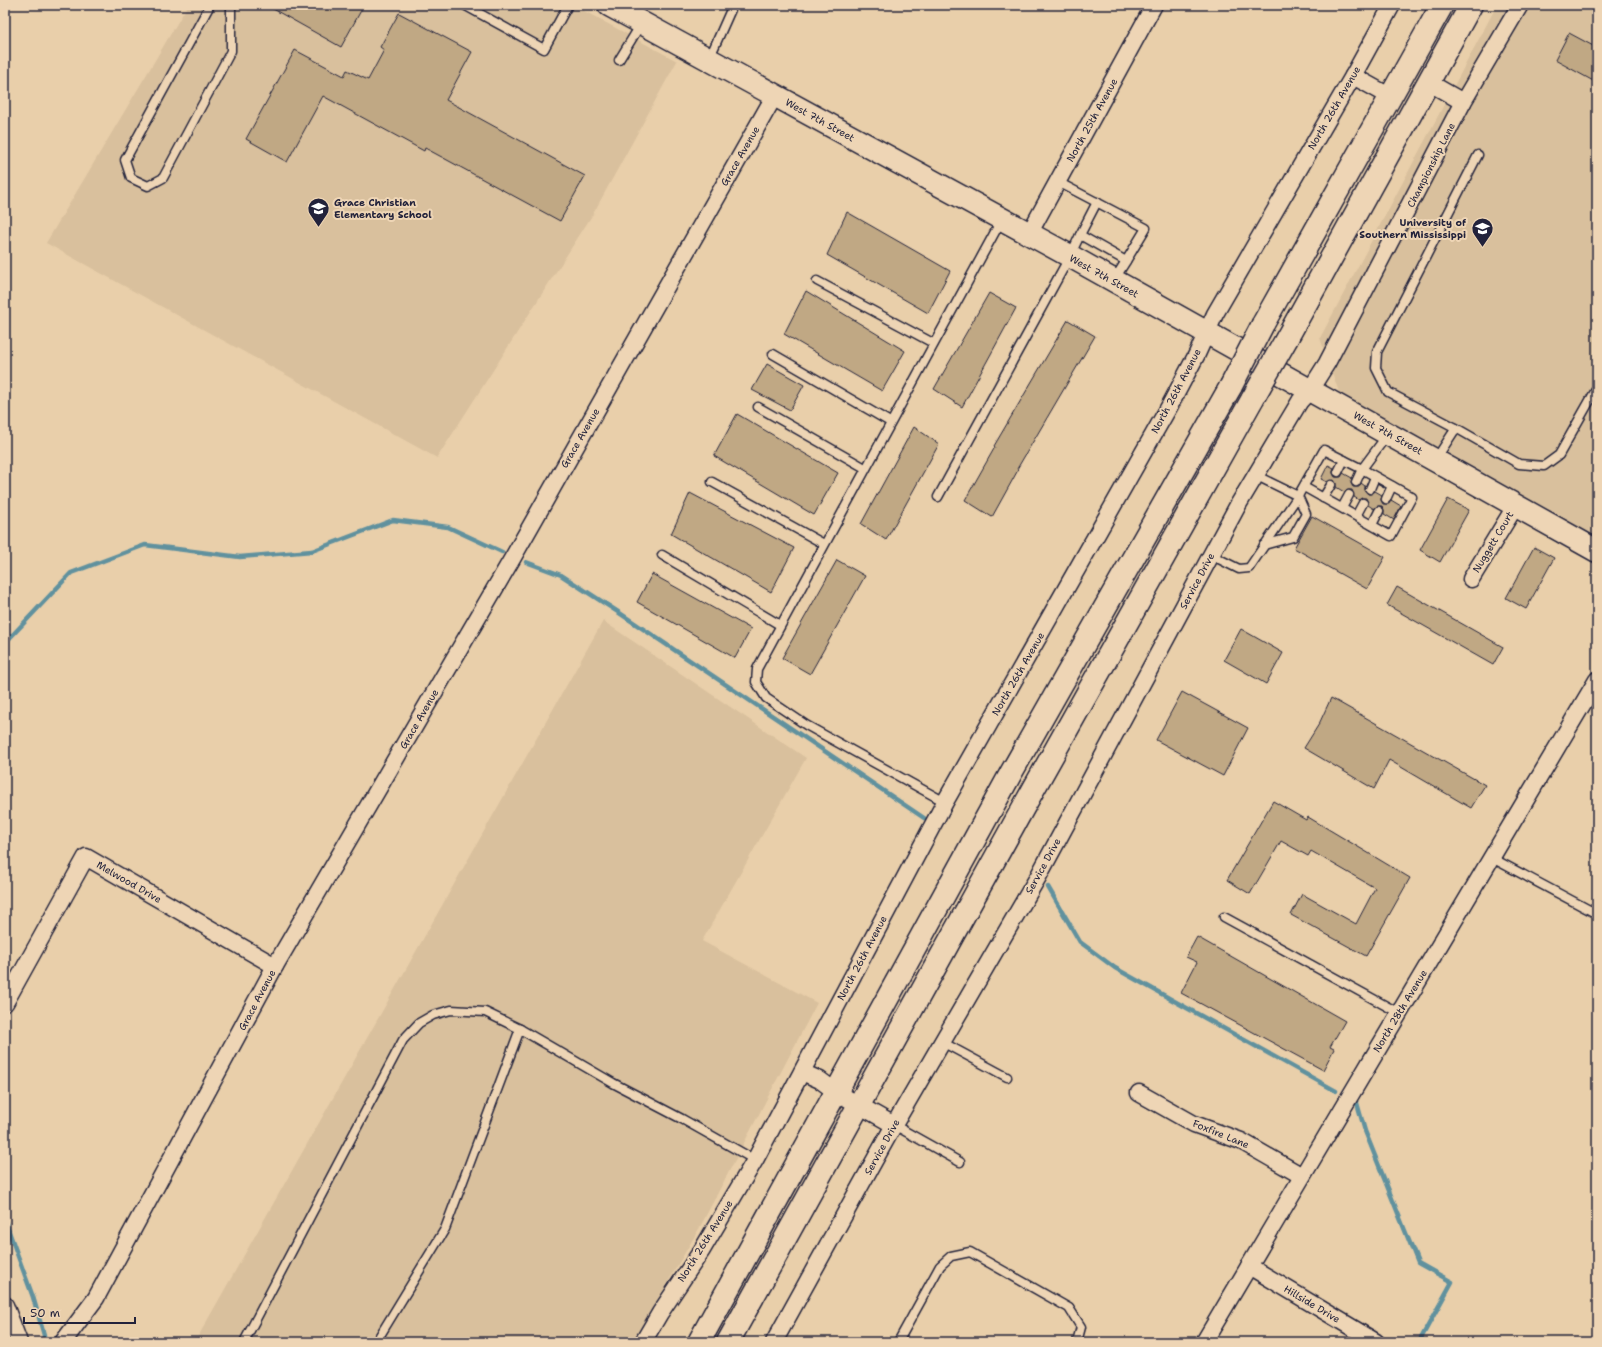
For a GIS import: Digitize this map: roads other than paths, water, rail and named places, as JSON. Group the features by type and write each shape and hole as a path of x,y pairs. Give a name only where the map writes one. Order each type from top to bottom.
{"main road":[{"name":"West 7th Street","path":"609,5 1114,280 1206,333 1597,551"},
{"path":"699,1342 1011,773 1231,386 1263,324 1442,5"},
{"path":"728,1342 1029,797 1287,338 1471,5"}],"street":[{"name":"North 25th Avenue","path":"1029,234 1154,5"},
{"name":"North 26th Avenue","path":"643,1342 660,1313 702,1250 754,1160 945,802 1169,407 1215,314 1353,76 1392,5"},
{"name":"Championship Lane","path":"1310,390 1327,363 1463,102 1520,5"},
{"path":"1353,76 1391,97"},
{"path":"1428,82 1463,102"},
{"name":"Grace Avenue","path":"63,1342 96,1298 275,966 512,559 775,96"},
{"name":"Service Drive","path":"774,1342 894,1125 1038,877 1211,555 1300,401 1310,390"},
{"name":"Nuggett Court","path":"1471,580 1516,505"},
{"name":"North 28th Avenue","path":"1204,1342 1597,680"},
{"name":"Melwood Drive","path":"5,1003 86,857 275,966"},
{"path":"802,1072 820,1080 836,1092 894,1125"},
{"name":"Foxfire Lane","path":"1139,1092 1194,1124 1241,1141 1302,1176"},
{"name":"Hillside Drive","path":"1249,1266 1376,1342"},
{"path":"5,1305 19,1342"}],"lane":[{"path":"210,5 125,160 131,178 148,186 163,178 231,51 231,5"},
{"path":"464,5 544,49 568,5"},
{"path":"709,60 733,5"},
{"path":"619,60 642,23"},
{"path":"1478,155 1377,352 1376,368 1388,392 1456,428 1519,464 1544,466 1559,455 1597,388"},
{"path":"1058,182 1146,228 1114,280"},
{"path":"938,497 1070,256 1097,202"},
{"path":"945,802 806,725 766,698 756,682 757,668 1002,219"},
{"path":"1080,235 1126,261"},
{"path":"817,281 933,343"},
{"path":"773,354 890,422"},
{"path":"758,407 865,468"},
{"path":"1436,460 1456,428"},
{"path":"1356,482 1362,469 1388,434"},
{"path":"1211,555 1239,569 1249,568 1304,487 1324,450 1412,497 1392,536 1304,487"},
{"path":"1338,472 1344,460"},
{"path":"1257,476 1298,496 1306,514 1293,537 1264,545"},
{"path":"1370,489 1375,477"},
{"path":"712,482 824,544"},
{"path":"1323,498 1331,485"},
{"path":"1386,499 1392,486"},
{"path":"1342,508 1349,495"},
{"path":"1356,516 1363,503"},
{"path":"1372,525 1379,511"},
{"path":"662,556 780,625"},
{"path":"1492,858 1597,914"},
{"path":"1224,917 1399,1012"},
{"path":"244,1342 403,1040 419,1023 433,1016 451,1010 485,1012 520,1029 613,1083 682,1119 754,1160"},
{"path":"376,1342 445,1229 520,1029"},
{"path":"942,1042 1007,1077"},
{"path":"894,1125 960,1162"},
{"path":"898,1342 940,1266 952,1256 970,1252 1069,1308 1081,1327 1077,1342"}],"waterway":[{"path":"5,643 71,573 145,545 240,557 312,551 393,520 448,527 502,552"},
{"path":"526,562 561,575 924,818"},
{"path":"1048,887 1080,942 1115,968 1336,1091"},
{"path":"1357,1103 1365,1131 1418,1263 1452,1282 1419,1342"},
{"path":"5,1221 33,1297 44,1335 44,1342"}],"place":[{"name":"Grace Christian Elementary School","path":"319,228"},
{"name":"University of Southern Mississippi","path":"1482,248"}]}
